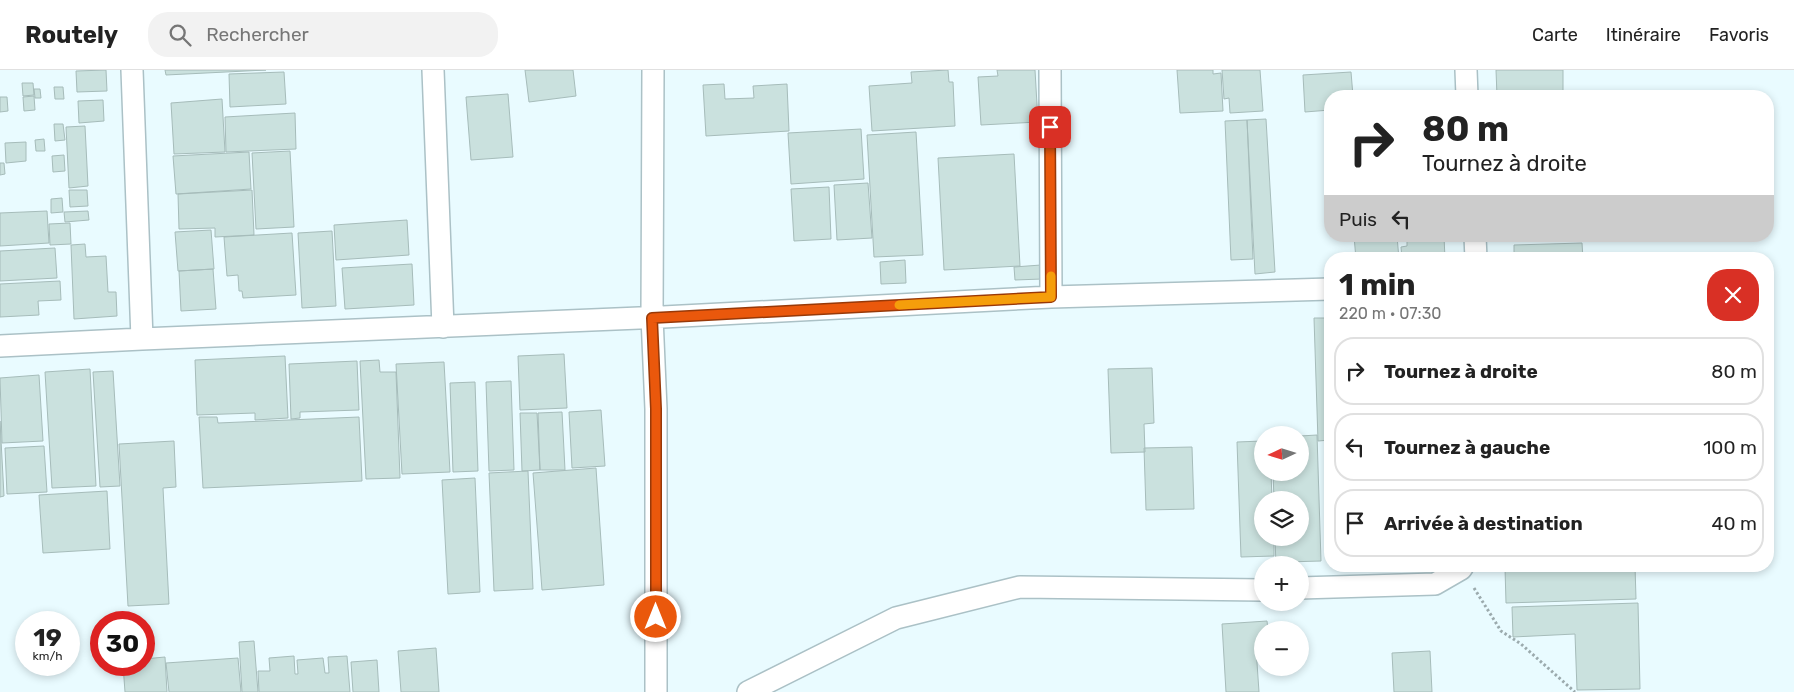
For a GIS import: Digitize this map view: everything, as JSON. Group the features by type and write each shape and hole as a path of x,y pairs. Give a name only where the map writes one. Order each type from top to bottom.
{"street":[{"path":"132,70 142,339"},
{"path":"433,70 443,326"},
{"path":"653,70 652,318 656,419 656,692"},
{"path":"1050,70 1051,297"},
{"path":"1466,70 1467,90"},
{"path":"0,346 652,318 1051,297 1324,289"},
{"path":"1309,588 1435,584 1455,572"},
{"path":"748,692 896,618 1020,587 1254,590"}],"path":[{"path":"1464,572 1501,631 1521,644 1575,692"}],"building":[{"path":"106,70 107,91 77,92 76,71"},
{"path":"165,70 266,70 166,75"},
{"path":"525,70 573,70 576,96 529,102"},
{"path":"948,70 949,82 953,82 955,126 872,131 869,86 912,83 911,72"},
{"path":"997,70 1035,70 1038,122 981,125 978,77 998,76"},
{"path":"1177,70 1213,70 1213,74 1221,73 1223,111 1180,113"},
{"path":"1222,70 1260,70 1263,111 1230,113 1229,98 1224,99"},
{"path":"1496,70 1563,70 1563,90 1497,90"},
{"path":"284,72 286,104 230,107 229,74"},
{"path":"1351,72 1352,90 1324,90 1324,110 1305,112 1303,75"},
{"path":"22,83 33,83 34,95 23,96"},
{"path":"724,84 725,99 754,98 753,86 787,84 789,131 706,136 703,85"},
{"path":"54,87 63,87 64,99 55,99"},
{"path":"34,89 40,89 41,98 35,98"},
{"path":"508,94 513,157 471,160 466,97"},
{"path":"34,96 35,110 24,111 23,97"},
{"path":"0,97 7,97 8,111 0,112"},
{"path":"222,99 225,152 174,154 171,103"},
{"path":"103,100 104,121 79,123 78,101"},
{"path":"295,113 296,149 226,152 225,117"},
{"path":"1266,119 1275,272 1255,274 1247,120"},
{"path":"1247,120 1253,259 1231,260 1225,121"},
{"path":"54,124 63,124 65,140 55,141"},
{"path":"85,126 88,186 69,188 66,127"},
{"path":"861,129 864,179 791,184 788,133"},
{"path":"916,132 923,255 874,257 867,135"},
{"path":"44,139 45,151 36,151 35,140"},
{"path":"26,142 26,161 6,163 5,143"},
{"path":"290,151 294,227 256,229 252,153"},
{"path":"249,152 251,189 176,194 173,156"},
{"path":"1014,154 1020,266 944,270 938,158"},
{"path":"64,155 65,171 53,172 52,156"},
{"path":"0,163 4,163 5,174 0,175"},
{"path":"868,183 872,238 837,240 834,185"},
{"path":"829,187 831,239 794,241 791,189"},
{"path":"69,190 87,190 88,206 70,207"},
{"path":"252,190 254,235 215,237 215,228 179,229 178,194"},
{"path":"62,198 63,212 51,213 51,199"},
{"path":"47,211 49,243 0,246 0,213"},
{"path":"88,211 89,220 65,222 64,212"},
{"path":"407,220 409,255 336,260 334,225"},
{"path":"70,223 71,244 50,245 49,224"},
{"path":"211,230 214,269 178,271 175,232"},
{"path":"332,231 336,306 302,308 298,233"},
{"path":"292,233 296,295 243,298 242,291 239,291 238,275 227,276 224,237"},
{"path":"1355,242 1398,242 1398,252 1355,252"},
{"path":"1407,242 1444,242 1445,252 1401,252 1401,247 1407,246"},
{"path":"1582,243 1583,252 1514,252 1514,245"},
{"path":"85,244 86,257 106,256 108,292 116,292 117,316 74,319 71,245"},
{"path":"55,248 57,278 0,281 0,251"},
{"path":"905,260 906,283 881,284 880,262"},
{"path":"412,264 414,305 345,309 342,268"},
{"path":"1041,265 1042,279 1015,280 1014,267"},
{"path":"213,269 216,309 181,311 179,271"},
{"path":"60,281 61,300 38,301 39,315 0,317 0,284"},
{"path":"1314,318 1324,318 1324,440 1318,441"},
{"path":"564,354 567,408 520,410 518,356"},
{"path":"285,356 288,418 255,420 255,413 197,415 195,360"},
{"path":"379,360 380,372 396,372 400,478 366,479 360,361"},
{"path":"357,361 359,410 300,412 300,418 291,419 289,364"},
{"path":"444,362 450,472 402,474 396,364"},
{"path":"1152,368 1154,423 1144,424 1145,452 1111,453 1108,369"},
{"path":"90,369 96,486 52,488 45,372"},
{"path":"113,371 120,486 100,487 93,372"},
{"path":"39,375 43,441 2,443 0,378"},
{"path":"511,381 514,470 489,471 486,382"},
{"path":"475,382 478,471 453,472 450,383"},
{"path":"601,410 605,466 572,468 569,412"},
{"path":"562,412 565,470 540,470 538,413"},
{"path":"520,413 537,413 540,470 522,471"},
{"path":"199,417 217,417 218,423 359,417 362,481 203,488"},
{"path":"0,421 4,496 0,497"},
{"path":"1309,435 1317,435 1321,561 1309,561 1309,556 1276,556 1275,546 1309,546 1309,491 1274,491 1273,481 1309,481"},
{"path":"174,441 176,487 163,488 169,604 128,606 119,444"},
{"path":"1254,441 1254,481 1271,481 1272,491 1254,491 1254,546 1274,546 1274,556 1241,557 1237,442"},
{"path":"44,446 47,492 7,494 5,448"},
{"path":"1192,447 1194,509 1146,510 1144,448"},
{"path":"596,468 604,585 542,590 533,473"},
{"path":"528,471 533,589 494,591 489,473"},
{"path":"475,478 480,592 448,594 442,480"},
{"path":"107,491 110,549 43,553 39,495"},
{"path":"1505,572 1635,572 1636,599 1506,603"},
{"path":"1638,603 1640,689 1577,690 1575,634 1513,637 1512,607"},
{"path":"1254,622 1254,676 1258,676 1259,692 1226,692 1222,624"},
{"path":"254,641 258,692 242,692 239,642"},
{"path":"436,648 439,692 401,692 398,651"},
{"path":"1430,651 1432,692 1394,692 1392,653"},
{"path":"294,656 295,674 298,674 297,660 323,658 325,673 329,673 328,657 347,656 350,692 259,692 258,671 270,671 269,658"},
{"path":"165,657 167,692 125,692 124,676 155,676 155,658"},
{"path":"238,658 241,692 169,692 166,663"},
{"path":"377,660 379,692 353,692 351,662"}],"slow traffic":[{"path":"899,305 1051,297 1051,276"}],"route":[{"path":"656,617 656,409 652,318 1051,297 1050,127"}]}
